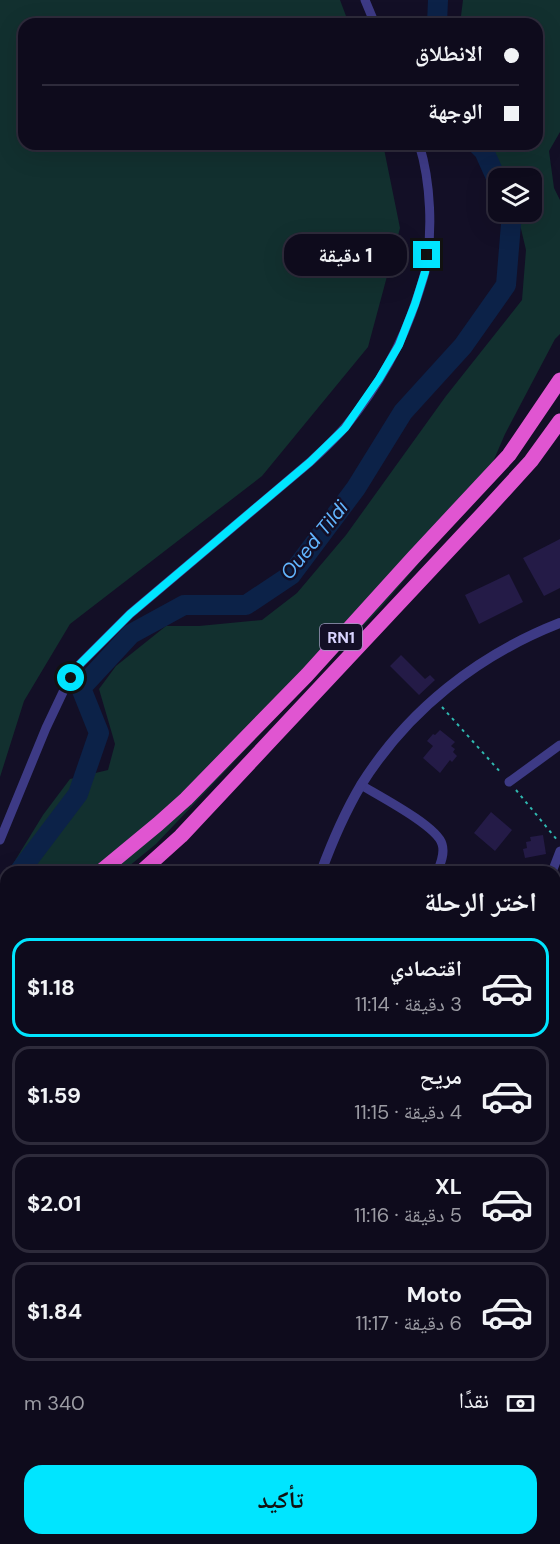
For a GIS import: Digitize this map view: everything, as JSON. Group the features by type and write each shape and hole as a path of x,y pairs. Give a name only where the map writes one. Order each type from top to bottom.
{"highway":[{"name":"RN1","path":"107,866 186,798 307,675 509,454 560,380"},
{"name":"RN1","path":"148,866 181,836 490,506 531,461 560,421"}],"street":[{"path":"366,0 373,18"},
{"path":"0,840 46,728 78,666 130,614 310,462 357,412 379,379 399,345 425,272 429,237 428,184 420,150"},
{"path":"323,866 333,840 361,785 408,724 434,698 496,653 534,633 560,623"},
{"path":"509,782 560,745"},
{"path":"361,785 429,827 439,836 443,846 443,857 439,866"},
{"path":"554,866 560,851"}],"path":[{"path":"434,698 509,782 560,845"}],"green space":[{"path":"0,0 340,0 347,18 18,18 18,150 384,150 400,228 368,347 262,476 70,624 24,701 0,777"},
{"path":"463,0 560,0 560,132 549,151 554,188 560,200 560,334 555,339 505,434 480,492 382,606 156,844 129,866 12,866 43,815 70,779 108,770 115,744 99,689 116,666 166,626 199,626 262,620 297,593 346,535 446,396 522,300 526,250 519,222 542,222 542,168 499,168 487,150 543,150 543,18 461,18"}],"building":[{"path":"560,539 560,588 544,596 523,558"},
{"path":"509,574 523,602 479,624 465,595"},
{"path":"401,655 425,679 430,675 435,680 419,695 390,666"},
{"path":"440,730 455,742 451,746 455,749 453,752 457,756 452,762 450,760 440,773 423,758 433,746 427,741"},
{"path":"491,812 512,830 495,851 474,833"},
{"path":"543,835 546,854 525,858 523,849 527,848 526,842 531,841 530,837"}],"waterway":[{"name":"Oued Tildi","path":"437,18 438,0"},
{"name":"Oued Tildi","path":"483,150 492,168"},
{"name":"Oued Tildi","path":"24,866 78,794 99,733 81,688 131,634 184,605 246,605 291,575 356,488 403,412 463,346 506,285 511,222"}],"route":[{"path":"71,678 78,666 130,614 310,462 345,428 399,345 425,272 427,255"}]}
